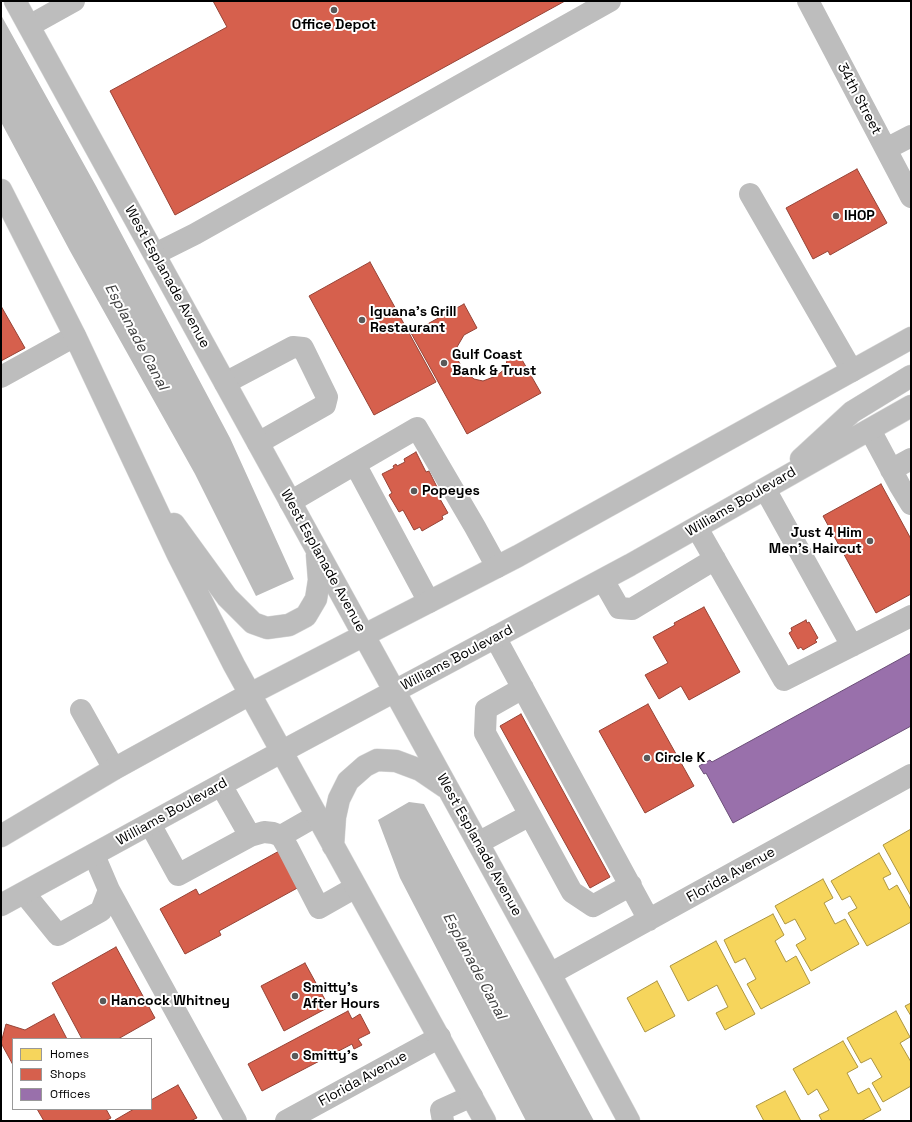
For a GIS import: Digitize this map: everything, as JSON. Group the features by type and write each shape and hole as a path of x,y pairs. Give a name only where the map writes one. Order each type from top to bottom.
{"main road":[{"name":"West Esplanade Avenue","path":"15,1 550,974 629,1121"},
{"path":"29,26 74,1"},
{"path":"155,254 201,230 610,1"},
{"name":"34th Street","path":"808,1 911,197"},
{"path":"886,149 911,136"},
{"path":"1,190 76,336 178,555 234,666 485,1121"},
{"path":"750,194 852,371"},
{"path":"1,377 76,336"},
{"path":"1,836 114,770 250,694 525,553 911,338"},
{"path":"225,383 293,346 303,348 328,397 326,405 258,443"},
{"path":"852,646 770,486 852,412 911,376"},
{"name":"Williams Boulevard","path":"1,905 281,752 603,580 911,406"},
{"path":"290,502 417,428 497,567"},
{"path":"870,430 911,504"},
{"path":"892,470 911,459"},
{"path":"355,464 429,602"},
{"path":"143,481 226,597 253,623 267,628 289,625 306,616 316,599 319,580 317,551"},
{"path":"697,528 784,680 911,616"},
{"path":"603,580 619,608 632,609 715,559"},
{"path":"495,637 649,920"},
{"path":"523,688 486,709 485,733 530,816 572,892 592,906 631,885"},
{"path":"81,710 114,770"},
{"path":"333,846 335,817 339,799 348,781 365,766 377,760 396,761 420,770 449,790"},
{"name":"Florida Avenue","path":"550,974 911,775"},
{"path":"221,785 250,836"},
{"path":"281,836 316,816"},
{"path":"478,844 530,816"},
{"path":"150,824 178,875 250,836 264,832 281,836 318,908 356,887"},
{"path":"94,855 109,890 236,1121"},
{"path":"24,893 58,935 101,911 109,890"},
{"name":"Florida Avenue","path":"286,1121 440,1037"},
{"path":"443,1121 441,1110 472,1096"}],"water":[{"name":"Esplanade Canal","path":"1,15 96,186 230,438 294,579 256,596 195,474 70,251 1,122"},
{"name":"Esplanade Canal","path":"409,802 424,804 594,1121 526,1121 400,878 378,820"}],"building: Homes":[{"path":"911,829 911,896 883,845"},
{"path":"879,853 891,874 883,878 889,890 897,885 911,910 911,922 867,946 848,913 857,908 850,896 842,900 831,881"},
{"path":"823,879 833,898 824,903 835,924 845,919 859,944 811,971 796,945 806,939 795,919 785,924 775,906"},
{"path":"773,914 784,935 775,941 786,962 796,956 810,983 761,1009 747,984 756,979 745,958 735,963 724,940"},
{"path":"716,941 755,1014 725,1030 716,1013 728,1007 717,985 688,1001 670,966"},
{"path":"657,981 675,1016 645,1032 627,998"},
{"path":"911,1003 911,1016 905,1006"},
{"path":"896,1011 910,1037 900,1043 911,1062 911,1086 883,1102 872,1083 882,1077 871,1058 861,1063 847,1038"},
{"path":"843,1041 858,1067 847,1073 858,1094 869,1088 881,1110 861,1121 822,1121 819,1115 829,1110 817,1089 808,1095 793,1069"},
{"path":"785,1091 801,1121 764,1121 756,1106"}],"building: Shops":[{"path":"213,1 565,1 175,215 110,91 227,27"},
{"name":"IHOP","path":"857,169 887,223 830,255 828,251 813,259 786,208"},
{"path":"370,262 436,382 374,415 309,296"},
{"name":"Gulf Coast Bank & Trust","path":"464,304 477,328 464,335 457,347 457,358 463,370 474,379 483,381 496,376 505,369 508,356 517,351 541,393 467,434 411,333"},
{"path":"1,306 25,348 1,361"},
{"name":"Popeyes","path":"416,452 426,472 429,471 439,491 436,492 448,513 442,516 443,519 422,531 420,527 414,530 403,510 399,512 389,495 392,493 382,474 394,468 393,466 396,464 397,466 405,462 404,459"},
{"path":"881,484 911,539 911,594 876,613 823,516"},
{"path":"704,607 740,672 689,700 681,686 659,699 645,675 668,663 653,637 675,625 674,623"},
{"path":"806,620 807,623 809,622 818,638 815,640 817,642 803,650 801,647 798,649 789,633 792,631 791,628"},
{"name":"Circle K","path":"648,704 694,786 645,813 599,731"},
{"path":"521,714 610,877 590,888 500,726"},
{"path":"281,850 301,886 219,931 221,935 185,954 160,909 196,889 199,895"},
{"name":"Hancock Whitney","path":"116,947 155,1018 120,1038 81,1038 52,983"},
{"name":"Smitty's After Hours","path":"305,963 329,1007 284,1031 261,986"},
{"name":"Smitty's","path":"348,1011 352,1019 360,1014 370,1033 358,1039 362,1045 354,1049 352,1044 262,1091 248,1064"},
{"path":"54,1014 66,1038 12,1038 12,1063 1,1043 6,1024 25,1030"},
{"path":"178,1085 197,1118 190,1121 115,1121 132,1110 152,1110 152,1099"},
{"path":"38,1110 107,1110 111,1118 105,1121 44,1121"}],"building: Offices":[{"path":"911,653 911,726 733,823 706,773 704,774 699,766 710,760 712,762"}],"place":[{"name":"Office Depot","path":"334,10"},
{"name":"IHOP","path":"836,216"},
{"name":"Iguana's Grill Restaurant","path":"362,320"},
{"name":"Gulf Coast Bank & Trust","path":"444,363"},
{"name":"Popeyes","path":"414,491"},
{"name":"Just 4 Him Men's Haircut","path":"870,541"},
{"name":"Circle K","path":"647,758"},
{"name":"Smitty's After Hours","path":"295,996"},
{"name":"Hancock Whitney","path":"103,1001"},
{"name":"Smitty's","path":"295,1056"}]}
